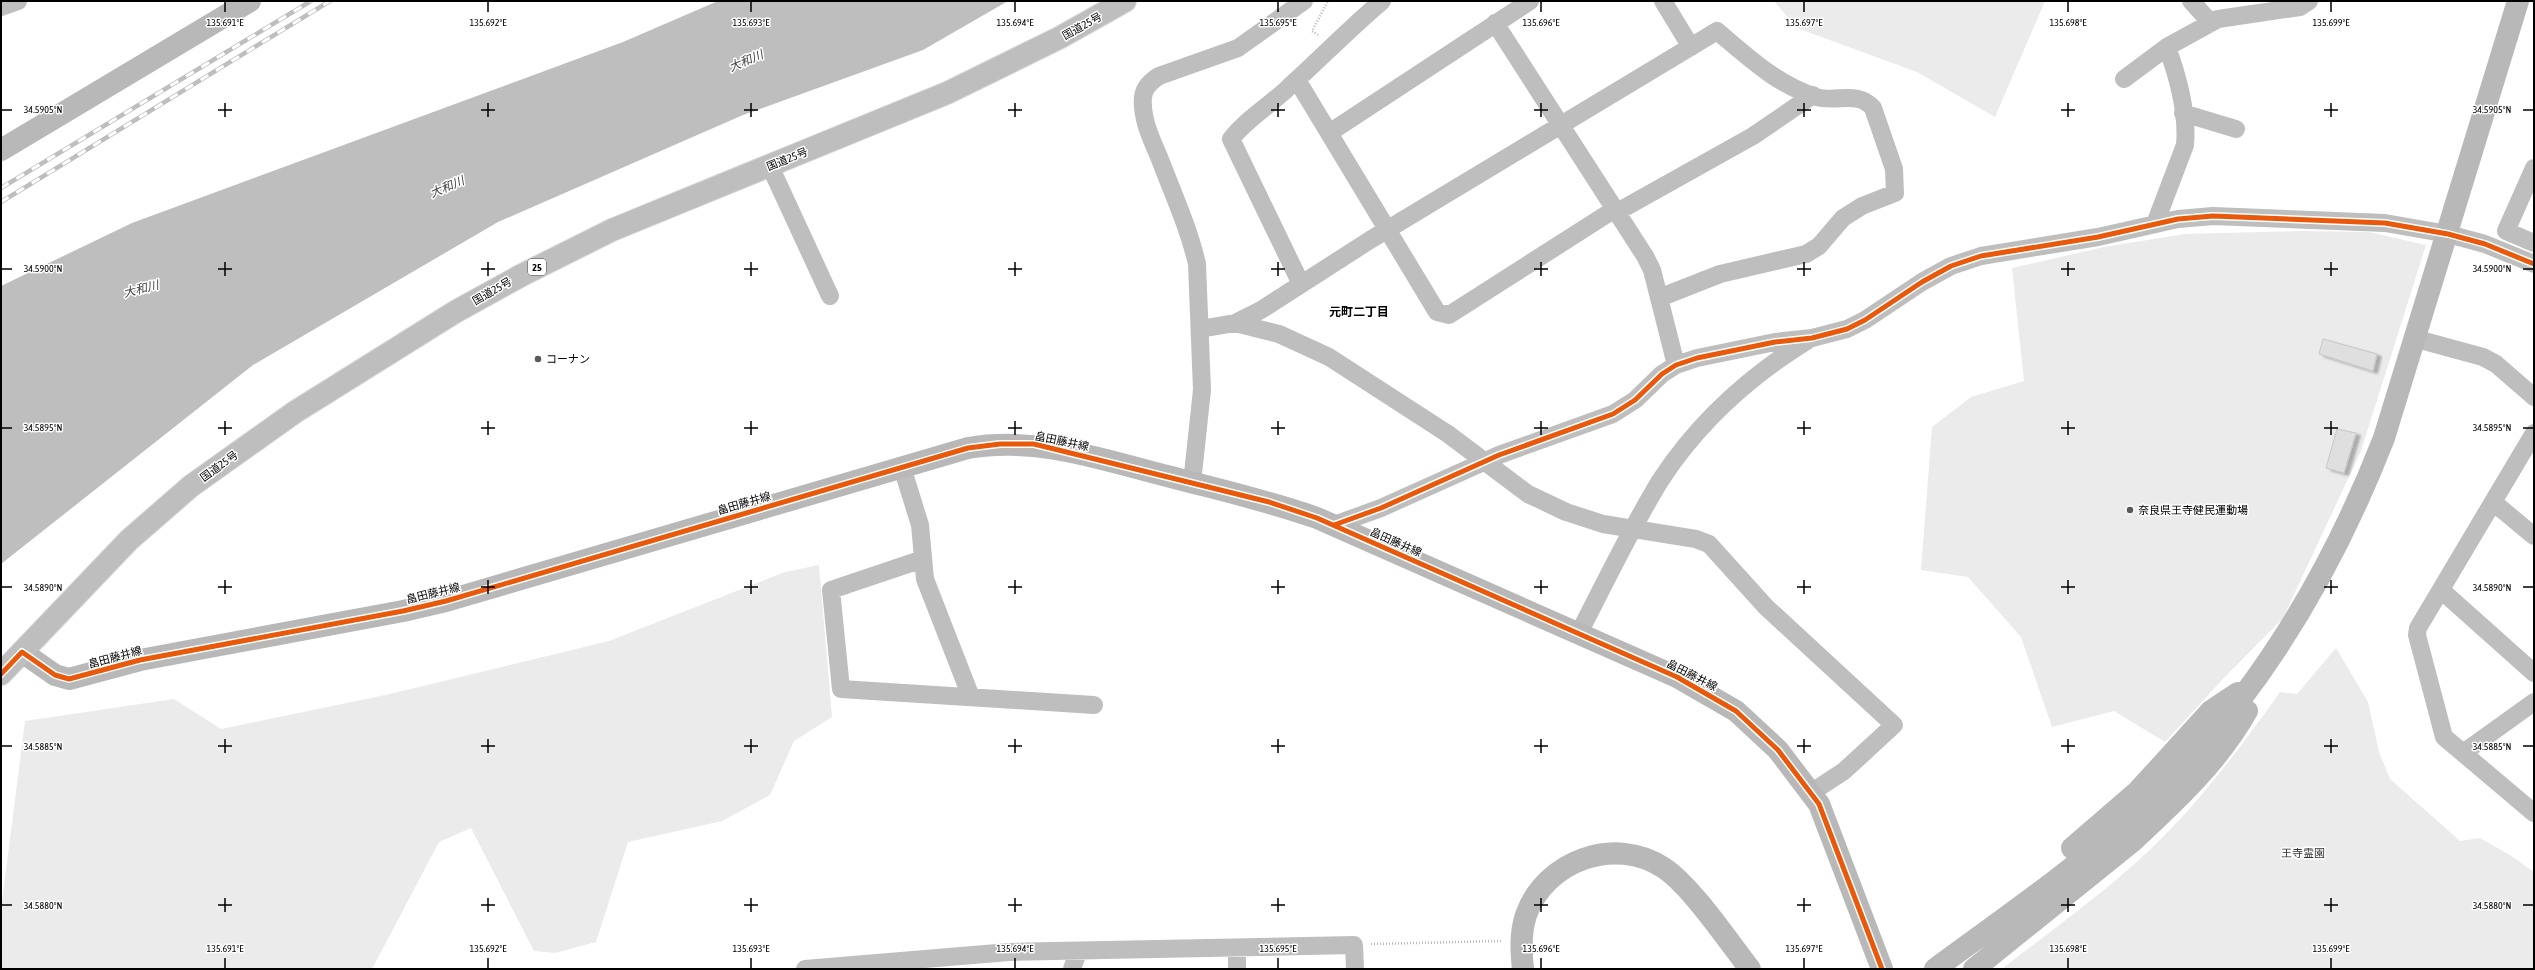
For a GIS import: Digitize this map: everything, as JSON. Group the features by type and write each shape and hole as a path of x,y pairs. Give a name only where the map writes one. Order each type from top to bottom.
{"highway":[{"name":"国道25号","path":"1,674 147,522 198,481 295,412 449,316 522,274 612,230 947,93 1059,38 1125,1"}],"street":[{"path":"1,7 18,1"},
{"path":"1,150 250,1"},
{"path":"1192,483 1201,416 1200,329 1197,264 1193,244 1148,130 1143,110 1143,96 1149,83 1159,76 1238,48 1304,1"},
{"path":"1301,284 1231,139 1240,127 1297,80 1341,36 1382,1"},
{"path":"1329,133 1530,1"},
{"path":"1663,1 1691,47"},
{"path":"2191,1 2211,23"},
{"path":"2124,79 2167,47 2211,23 2236,16 2300,7 2308,1"},
{"path":"1936,969 2109,837 2150,801 2182,767 2255,683 2314,589 2350,521 2384,438 2413,338 2448,234 2518,1"},
{"path":"1495,23 1616,211 1652,270 1676,365"},
{"path":"1200,329 1235,323 1260,310 1387,230 1717,31 1780,82 1813,95 1857,98 1868,101 1873,108 1894,169 1895,193 1862,206 1843,218 1819,246 1806,254 1720,274 1659,298"},
{"path":"2154,224 2185,145 2186,132 2176,72 2167,47"},
{"path":"1297,80 1437,312 1449,315 1616,211 1753,136 1813,95"},
{"path":"2184,114 2236,129"},
{"path":"770,166 830,296"},
{"path":"2534,168 2506,231 2534,243"},
{"path":"1334,525 1381,508 1485,461 1613,414 1635,400 1662,374 1676,365 1697,358 1775,342 1812,338 1846,329 1866,320 1922,282 1951,266 1981,256 2098,237 2178,218 2213,216 2385,223 2448,234 2485,244 2534,264"},
{"path":"1235,323 1279,334 1329,357 1448,434 1528,494 1566,512 1603,524 1696,539 1709,544 1766,607 1894,725 1844,771 1812,792"},
{"path":"1579,633 1661,480 1703,426 1777,359 1812,338"},
{"path":"2413,338 2483,357 2496,364 2534,397"},
{"path":"2534,433 2418,628 2417,635 2444,737 2534,813"},
{"name":"畠田藤井線","path":"22,652 55,675 68,679 140,660 403,611 446,601 902,467 984,445 1034,444 1270,502 1334,525 1677,677 1736,711 1764,734 1812,792 1826,818 1882,969"},
{"path":"902,467 920,525 925,579 971,697"},
{"path":"2493,502 2534,536"},
{"path":"922,559 831,590 841,689 1094,705"},
{"path":"2441,590 2534,674"},
{"path":"1919,969 2110,816 2138,791 2211,711 2224,700 2255,683"},
{"path":"1974,969 2133,840 2180,796 2237,728 2249,706 2255,683"},
{"path":"2463,753 2534,702"},
{"path":"1522,969 1522,932 1526,915 1539,893 1548,881 1569,865 1582,858 1608,854 1639,858 1664,868 1690,893 1750,969"},
{"path":"805,969 1009,952 1078,952 1354,945 1355,969"},
{"path":"1237,948 1237,969"},
{"path":"1072,969 1078,952"}],"path":[{"path":"1312,31 1328,1"},
{"path":"1354,945 1503,941"}],"green space":[{"path":"1774,1 2045,1 1995,117 1917,72 1797,28"},
{"name":"奈良県王寺健民運動場","path":"2301,231 2369,232 2426,245 2361,451 2283,618 2220,682 2165,742 2114,711 2052,727 2021,637 1968,577 1921,570 1932,427 1971,397 2024,381 2012,268 2104,247 2185,234"},
{"path":"819,565 832,717 794,741 770,795 722,821 628,842 596,942 555,953 534,951 471,828 439,842 372,969 1,969 2,902 25,721 174,699 221,729 390,694 609,641 785,572"},
{"name":"王寺霊園","path":"2336,648 2368,702 2379,752 2390,779 2460,841 2480,838 2510,855 2534,872 2534,969 2002,969 2107,888 2160,840 2197,800 2248,736 2280,692 2297,694"}],"water":[{"name":"大和川","path":"718,1 1008,1 923,50 743,115 498,222 253,365 1,564 1,286 132,223 623,42"}],"building":[{"path":"2323,339 2377,354 2373,371 2319,354"},
{"path":"2337,429 2356,433 2344,473 2326,468"}],"railway":[{"path":"1,188 311,1"},
{"path":"1,202 330,1"}],"cycle path":[{"path":"1334,525 1381,508 1499,455 1613,414 1635,400 1662,374 1676,365 1697,358 1775,342 1812,338 1847,329 1865,320 1922,282 1951,266 1981,256 2098,237 2178,219 2213,216 2385,223 2448,234 2485,244 2534,264"},
{"path":"1,674 22,652 55,675 69,679 140,660 403,611 446,601 968,448 1000,444 1034,444 1269,502 1317,518 1677,677 1736,711 1778,750 1819,804 1882,969"}],"place":[{"name":"コーナン","path":"538,359"},
{"name":"奈良県王寺健民運動場","path":"2130,510"}],"district":[{"name":"元町二丁目","path":"1359,312"}]}
